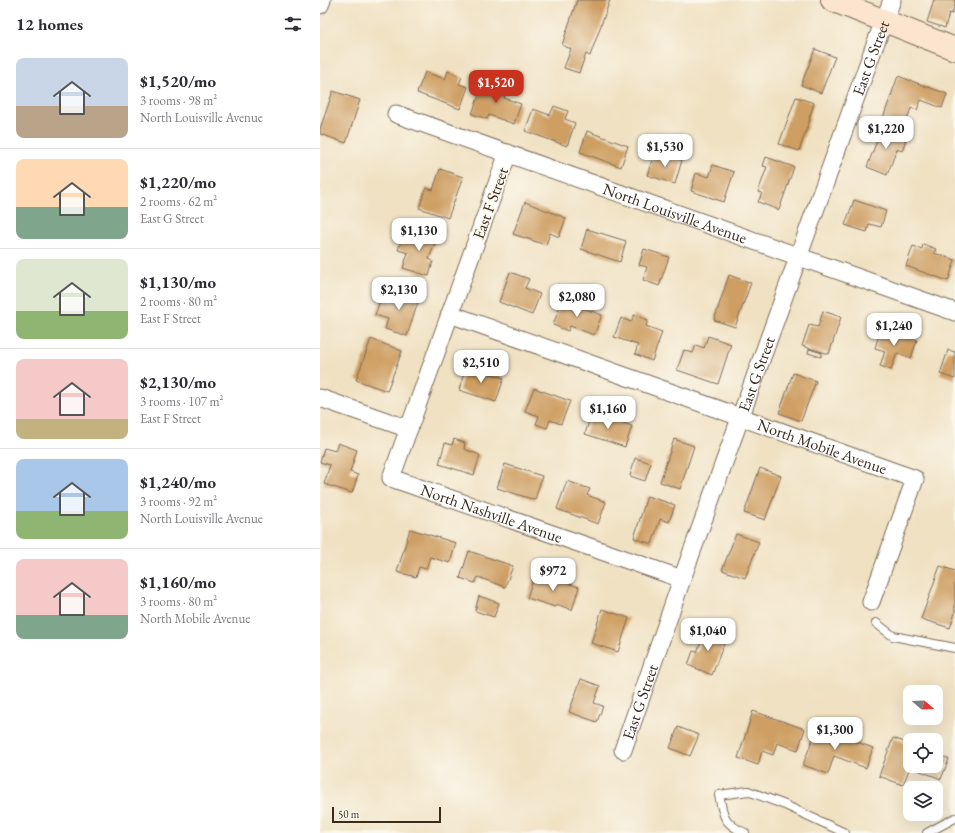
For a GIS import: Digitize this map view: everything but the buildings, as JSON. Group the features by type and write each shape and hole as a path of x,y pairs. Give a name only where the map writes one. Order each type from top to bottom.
{"street":[{"path":"320,4 322,0"},
{"path":"832,0 955,49"},
{"name":"East G Street","path":"623,750 740,417 892,0"},
{"name":"North Louisville Avenue","path":"396,114 955,312"},
{"name":"East F Street","path":"391,478 508,153"},
{"name":"North Mobile Avenue","path":"450,314 915,479 871,602"},
{"path":"320,398 409,429"},
{"name":"North Nashville Avenue","path":"391,478 682,579"}],"lane":[{"path":"876,623 893,636 955,648"},
{"path":"745,833 734,828 723,815 719,795 748,791 785,805 845,833"},
{"path":"927,833 955,818"}]}
